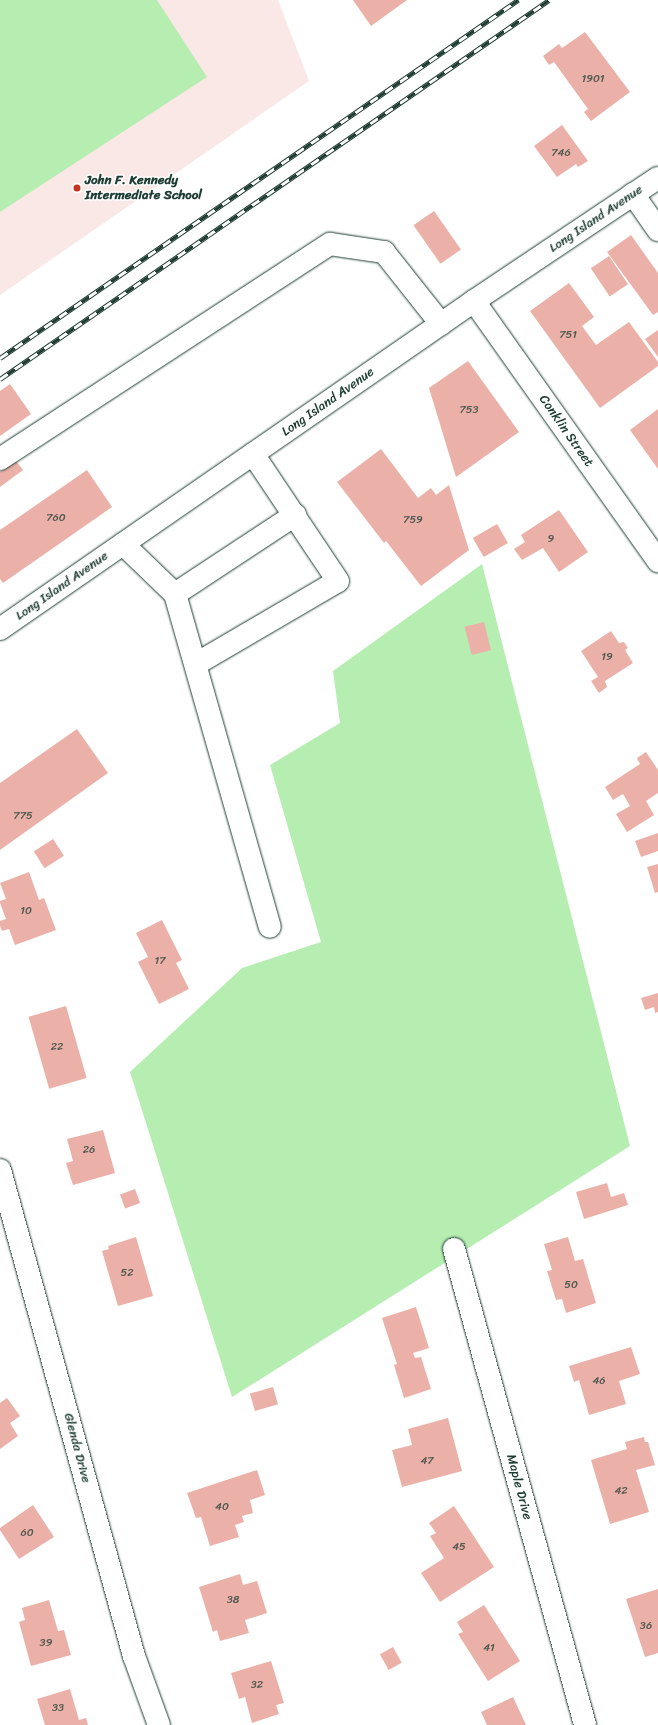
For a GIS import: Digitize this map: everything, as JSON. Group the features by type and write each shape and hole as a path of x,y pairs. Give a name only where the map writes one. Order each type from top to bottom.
{"street":[{"name":"Long Island Avenue","path":"0,629 474,301 658,178"},
{"path":"633,194 658,230"},
{"path":"0,459 330,244 384,252 441,324"},
{"name":"Conklin Street","path":"474,301 658,561"},
{"path":"196,664 338,581 253,454"},
{"path":"175,594 295,515"},
{"path":"123,544 175,594 270,927"},
{"name":"Glenda Drive","path":"0,1170 134,1656 159,1725"},
{"name":"Maple Drive","path":"454,1249 585,1725"}],"shaded area":[{"name":"John F. Kennedy Intermediate School","path":"0,0 278,0 309,81 0,295"}],"green space":[{"path":"0,0 157,0 207,77 0,212"},
{"path":"482,564 630,1146 232,1397 130,1072 242,968 321,942 270,765 340,723 333,671"}],"building":[{"path":"353,0 407,0 371,26"},
{"path":"585,32 630,92 591,121 584,112 588,109 554,62 549,65 543,56 559,44 562,48"},
{"path":"562,125 588,161 578,167 576,164 557,177 534,146"},
{"path":"434,211 461,250 440,264 414,225"},
{"path":"631,235 658,273 658,312 653,315 607,252"},
{"path":"609,256 628,284 610,296 591,268"},
{"path":"569,283 594,317 582,326 596,345 629,322 658,362 658,366 600,408 530,311"},
{"path":"658,330 658,357 645,339"},
{"path":"468,361 519,432 456,477 429,388"},
{"path":"10,384 31,414 0,436 0,391"},
{"path":"658,409 658,469 630,430"},
{"path":"381,449 418,498 431,488 436,495 449,485 469,550 421,586 386,541 384,543 337,482"},
{"path":"16,461 23,470 0,487 0,472"},
{"path":"87,470 112,507 3,583 0,579 0,530"},
{"path":"559,510 588,552 559,572 543,548 522,560 514,549 525,542 521,535"},
{"path":"497,524 508,543 484,557 473,538"},
{"path":"484,622 491,650 472,655 465,627"},
{"path":"611,631 619,643 624,642 628,648 625,650 633,663 605,681 607,687 599,693 591,681 598,677 581,651"},
{"path":"77,729 108,773 0,850 0,783"},
{"path":"646,752 658,770 658,793 646,801 654,815 627,832 616,814 630,806 623,794 613,800 605,787 640,764 637,758"},
{"path":"658,833 658,851 641,857 635,841"},
{"path":"53,839 64,856 45,868 34,852"},
{"path":"658,864 658,892 655,893 647,867"},
{"path":"29,872 39,900 44,898 56,930 15,945 9,929 2,931 0,926 0,921 6,919 0,901 6,899 0,883"},
{"path":"162,920 182,960 176,963 189,989 159,1004 138,962 148,957 136,933"},
{"path":"658,993 658,1012 655,1013 654,1007 645,1010 641,998"},
{"path":"66,1006 87,1078 49,1089 29,1017"},
{"path":"103,1130 115,1173 73,1185 66,1163 73,1161 67,1139"},
{"path":"607,1183 611,1197 624,1193 628,1205 584,1219 576,1192"},
{"path":"135,1189 140,1203 125,1209 120,1194"},
{"path":"136,1237 153,1296 118,1306 102,1251 109,1249 108,1246"},
{"path":"568,1237 575,1261 583,1259 596,1303 566,1313 562,1299 556,1300 547,1271 552,1270 544,1244"},
{"path":"416,1307 429,1348 413,1353 415,1358 421,1357 431,1389 404,1398 394,1365 397,1364 382,1318"},
{"path":"631,1347 640,1374 619,1381 626,1404 589,1415 579,1380 574,1382 569,1366"},
{"path":"273,1387 278,1404 255,1411 250,1394"},
{"path":"7,1398 20,1416 10,1423 18,1436 0,1449 0,1403"},
{"path":"448,1418 462,1471 402,1487 392,1450 412,1445 408,1429"},
{"path":"644,1437 645,1442 648,1442 655,1465 636,1470 649,1512 610,1524 591,1460 627,1449 625,1442"},
{"path":"257,1470 265,1495 250,1500 253,1513 242,1516 244,1522 235,1525 239,1537 210,1546 201,1517 196,1518 187,1493"},
{"path":"33,1505 54,1537 19,1559 0,1528"},
{"path":"454,1506 494,1567 440,1602 421,1573 444,1558 430,1536 436,1533 429,1523"},
{"path":"240,1574 243,1585 257,1581 267,1613 245,1620 249,1633 220,1641 217,1630 213,1632 199,1587"},
{"path":"658,1589 658,1653 645,1657 626,1599"},
{"path":"49,1600 58,1631 64,1630 71,1655 31,1666 19,1622 25,1620 22,1608"},
{"path":"484,1605 520,1661 488,1681 458,1634 463,1632 457,1622"},
{"path":"393,1647 402,1663 389,1670 380,1654"},
{"path":"271,1661 284,1703 276,1705 279,1714 252,1723 245,1697 239,1699 231,1673"},
{"path":"70,1689 79,1720 86,1718 88,1725 45,1725 37,1699"},
{"path":"513,1697 526,1725 487,1725 481,1712"}],"railway":[{"path":"0,358 518,0"},
{"path":"0,379 549,0"}],"place":[{"name":"John F. Kennedy Intermediate School","path":"77,188"}]}
